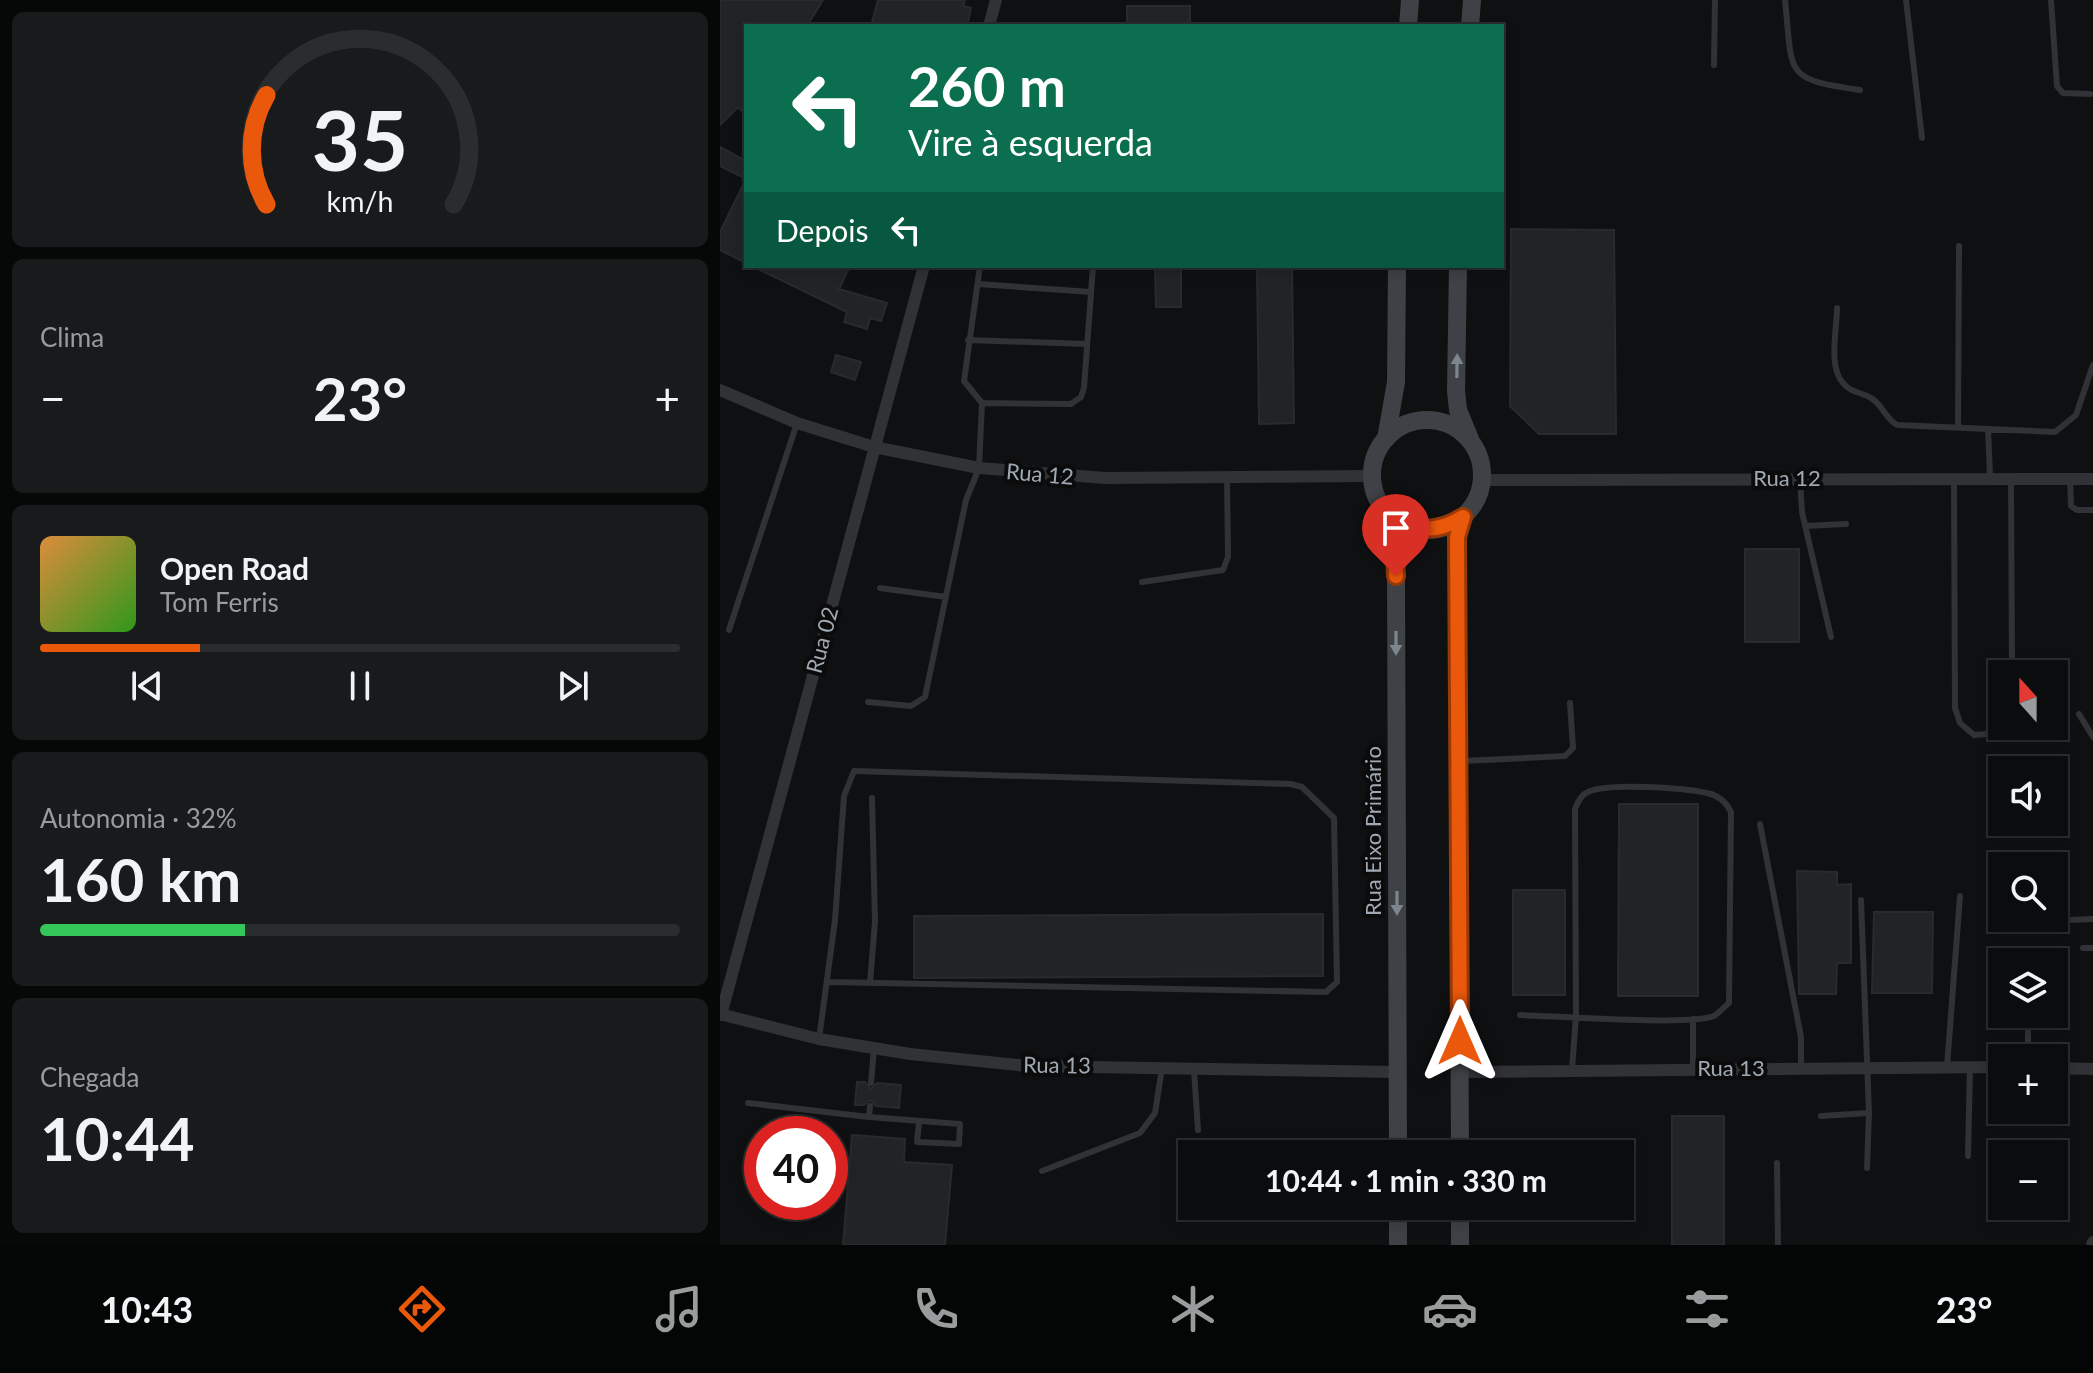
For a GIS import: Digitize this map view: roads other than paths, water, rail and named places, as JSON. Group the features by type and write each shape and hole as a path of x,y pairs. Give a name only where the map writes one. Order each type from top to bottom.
{"street":[{"path":"990,24 996,0"},
{"path":"1408,24 1410,0"},
{"path":"1470,24 1472,0"},
{"name":"Rua 02","path":"720,1014 923,268"},
{"path":"1386,439 1396,382 1397,268"},
{"path":"1458,268 1458,410 1480,460 1482,480 1479,494 1463,517 1457,537 1460,1140"},
{"name":"Rua 12","path":"720,390 797,423 874,447 979,468 1105,478 1372,476"},
{"path":"1463,517 1448,526 1413,529 1384,510 1372,476 1378,450 1386,439 1413,422 1429,420 1445,423 1471,442"},
{"name":"Rua 12","path":"1482,480 1990,476 2093,479"},
{"name":"Rua Eixo Primário","path":"1384,510 1394,537 1396,576 1398,1140"},
{"name":"Rua 13","path":"720,1014 819,1039 1027,1066 1193,1066 1398,1072"},
{"name":"Rua 13","path":"1460,1072 1988,1067"},
{"path":"2068,1068 2093,1069"},
{"path":"1398,1220 1398,1245"},
{"path":"1460,1220 1460,1245"}],"lane":[{"path":"1714,65 1715,0"},
{"path":"1785,0 1792,59 1797,71 1813,83 1860,90"},
{"path":"1906,0 1922,138"},
{"path":"2051,0 2057,86 2063,93 2090,94"},
{"path":"1958,428 1959,246"},
{"path":"868,702 911,706 925,697 966,500 979,468 982,403 964,381 980,268"},
{"path":"982,403 1071,404 1081,397 1093,268"},
{"path":"978,284 1091,292"},
{"path":"1837,308 1835,369 1841,382 1856,393 1872,398 1888,420 1897,425 2055,432 2076,415 2093,365"},
{"path":"968,340 1087,344"},
{"path":"729,630 797,423"},
{"path":"1988,429 1990,476"},
{"path":"1142,582 1223,570 1228,557 1227,475"},
{"path":"2011,477 2012,660"},
{"path":"1800,478 1805,526 1831,637"},
{"path":"1954,478 1955,708 1960,723 1974,735 1988,733"},
{"path":"2070,478 2073,508 2093,510"},
{"path":"1805,526 1846,524"},
{"path":"880,588 946,597"},
{"path":"1458,762 1565,756 1573,748 1570,703"},
{"path":"2079,714 2093,737"},
{"path":"819,1039 828,982 844,796 850,774 860,769 1291,784 1302,787 1334,818 1337,982 1326,992 828,982"},
{"path":"1520,1015 1576,1016 1693,1019 1715,1016 1729,1003 1731,812 1726,803 1708,793 1615,787 1586,793 1575,809 1576,1016 1572,1069"},
{"path":"870,983 875,922 872,798"},
{"path":"1760,824 1801,1037 1801,1068"},
{"path":"1947,1067 1960,896"},
{"path":"1861,900 1869,1113 1867,1168"},
{"path":"2069,920 2093,919"},
{"path":"2083,948 2093,948"},
{"path":"1693,1019 1693,1068"},
{"path":"871,1083 874,1048"},
{"path":"1193,1066 1198,1130"},
{"path":"1042,1171 1140,1133 1155,1113 1163,1067"},
{"path":"1968,1156 1970,1067"},
{"path":"748,1103 960,1124 959,1144 917,1142 919,1122"},
{"path":"869,1117 870,1106"},
{"path":"1821,1116 1869,1113"},
{"path":"1777,1163 1778,1245"}]}
